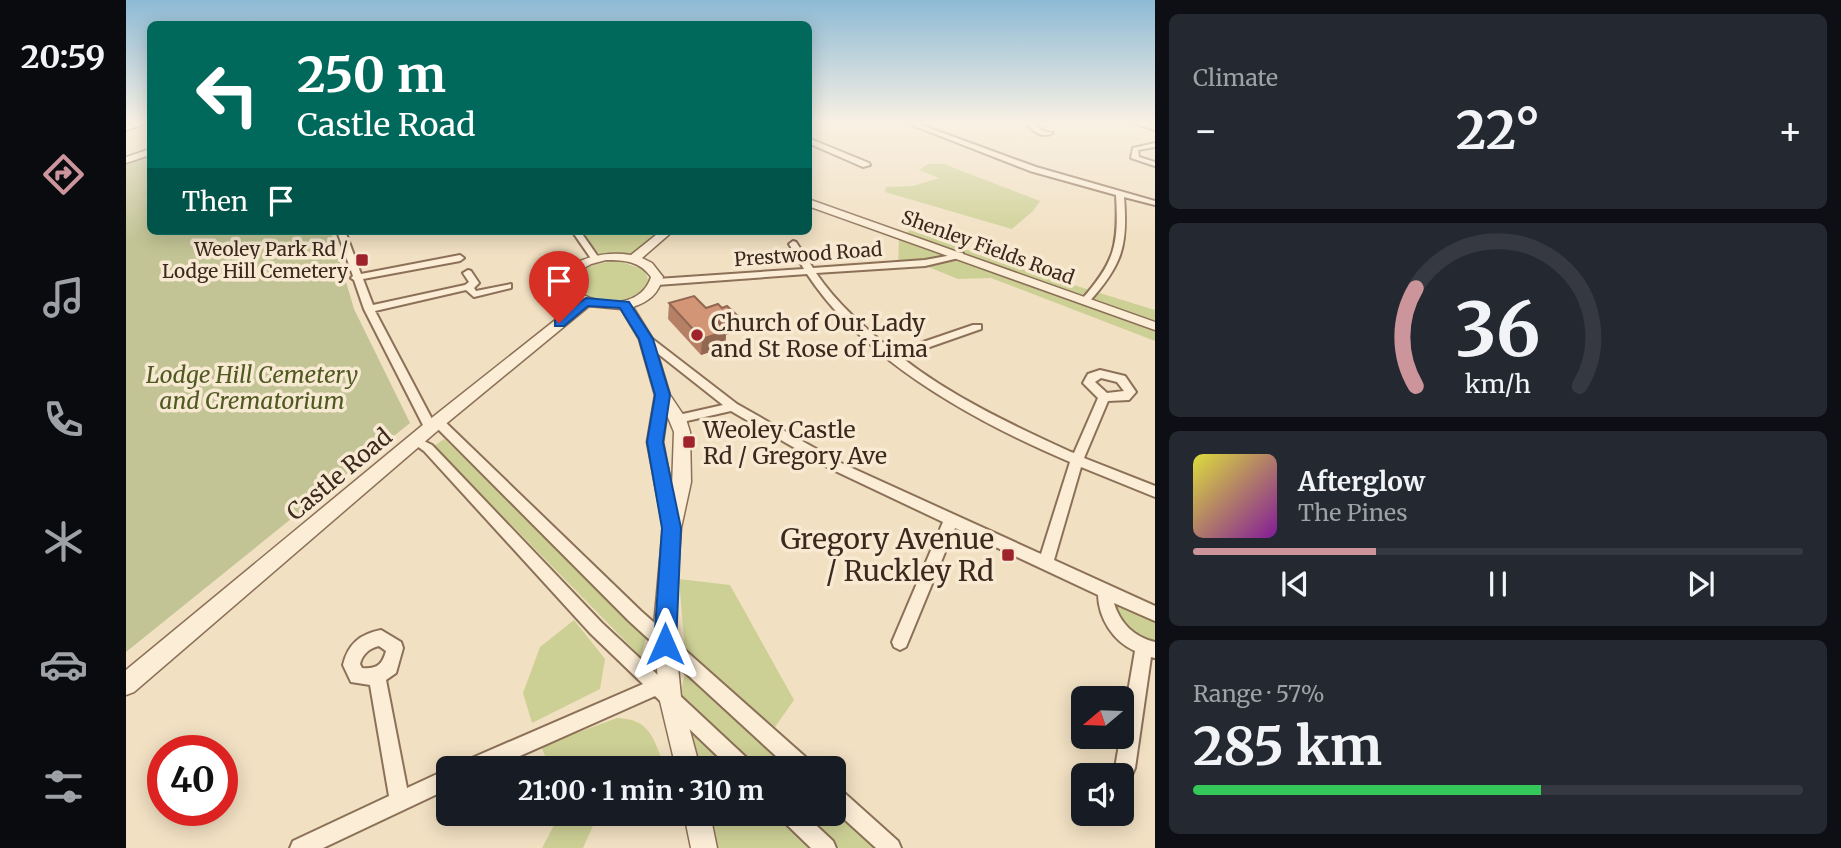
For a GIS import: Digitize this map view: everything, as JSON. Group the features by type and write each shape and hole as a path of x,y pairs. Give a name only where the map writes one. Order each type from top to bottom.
{"street":[{"path":"858,162 866,165"},
{"path":"1014,162 1155,202"},
{"path":"1085,301 1115,263 1123,235 1120,194"},
{"name":"Shenley Fields Road","path":"812,203 1155,326"},
{"path":"342,235 369,309 428,430 790,756"},
{"path":"579,235 595,258"},
{"path":"634,259 663,235"},
{"path":"793,244 828,296 860,329 960,401 1024,437 1155,492"},
{"name":"Prestwood Road","path":"657,282 925,263 960,255"},
{"path":"356,278 460,258"},
{"path":"595,258 634,259 650,268 657,282 644,298 625,304 586,302 572,295 566,281 574,267 595,258"},
{"path":"369,309 428,290 468,287 474,284 468,273"},
{"path":"468,287 474,294 508,286"},
{"name":"Castle Road","path":"126,684 428,430 586,302"},
{"path":"625,304 646,339 663,395 678,419 682,448 682,482 672,528 664,692 684,756"},
{"path":"893,355 977,327"},
{"path":"646,339 733,407 836,466 1155,614"},
{"path":"663,395 655,442 672,528"},
{"path":"1046,563 1077,460 1104,397"},
{"path":"678,419 733,407"},
{"path":"428,430 428,448 596,628 731,756"},
{"path":"900,642 951,520"},
{"path":"1106,592 1105,603 1110,617 1122,634 1150,649 1126,763"},
{"path":"377,677 400,801"},
{"path":"502,756 664,692"},
{"path":"300,848 436,784"},
{"path":"846,808 891,848"},
{"path":"699,826 704,848"},
{"path":"803,826 826,848"}],"green space":[{"name":"Lodge Hill Cemetery and Crematorium","path":"126,162 147,162 147,235 332,235 354,309 410,423 126,652"},
{"path":"928,164 944,164 1040,201 1033,211 1012,229 885,192 886,187 913,186 939,178 919,170"},
{"path":"910,230 1028,271 1155,310 1155,341 991,278 958,279 926,266 898,269 899,240"},
{"path":"584,235 655,235 627,259 601,256"},
{"path":"616,260 645,270 649,283 642,291 623,300 612,301 591,297 574,285 574,279 584,267"},
{"path":"444,439 647,633 641,657 434,446"},
{"path":"679,579 730,585 794,700 775,727 685,652"},
{"path":"1111,597 1155,616 1155,648 1126,633"},
{"path":"574,620 605,659 600,689 532,723 523,693 540,647"},
{"path":"685,673 778,756 740,756 679,700"},
{"path":"681,717 721,756 692,756"},
{"path":"617,718 637,722 644,727 654,740 660,756 545,756 541,746"},
{"path":"846,818 879,848 839,848 815,826 846,826"},
{"path":"554,826 593,826 583,848 542,848"},
{"path":"711,826 791,826 814,848 716,848"}],"building":[{"path":"694,296 706,308 718,304 722,308 727,306 738,316 717,322 726,331 702,339 669,303"}],"place":[{"name":"Weoley Park Rd / Lodge Hill Cemetery","path":"362,260"},
{"name":"Church of Our Lady and St Rose of Lima","path":"697,335"},
{"name":"Weoley Castle Rd / Gregory Ave","path":"689,442"},
{"name":"Gregory Avenue / Ruckley Rd","path":"1008,555"}],"route":[{"path":"559,323 586,302 606,306 625,304 646,339 663,395 655,442 672,528 665,644"}]}
